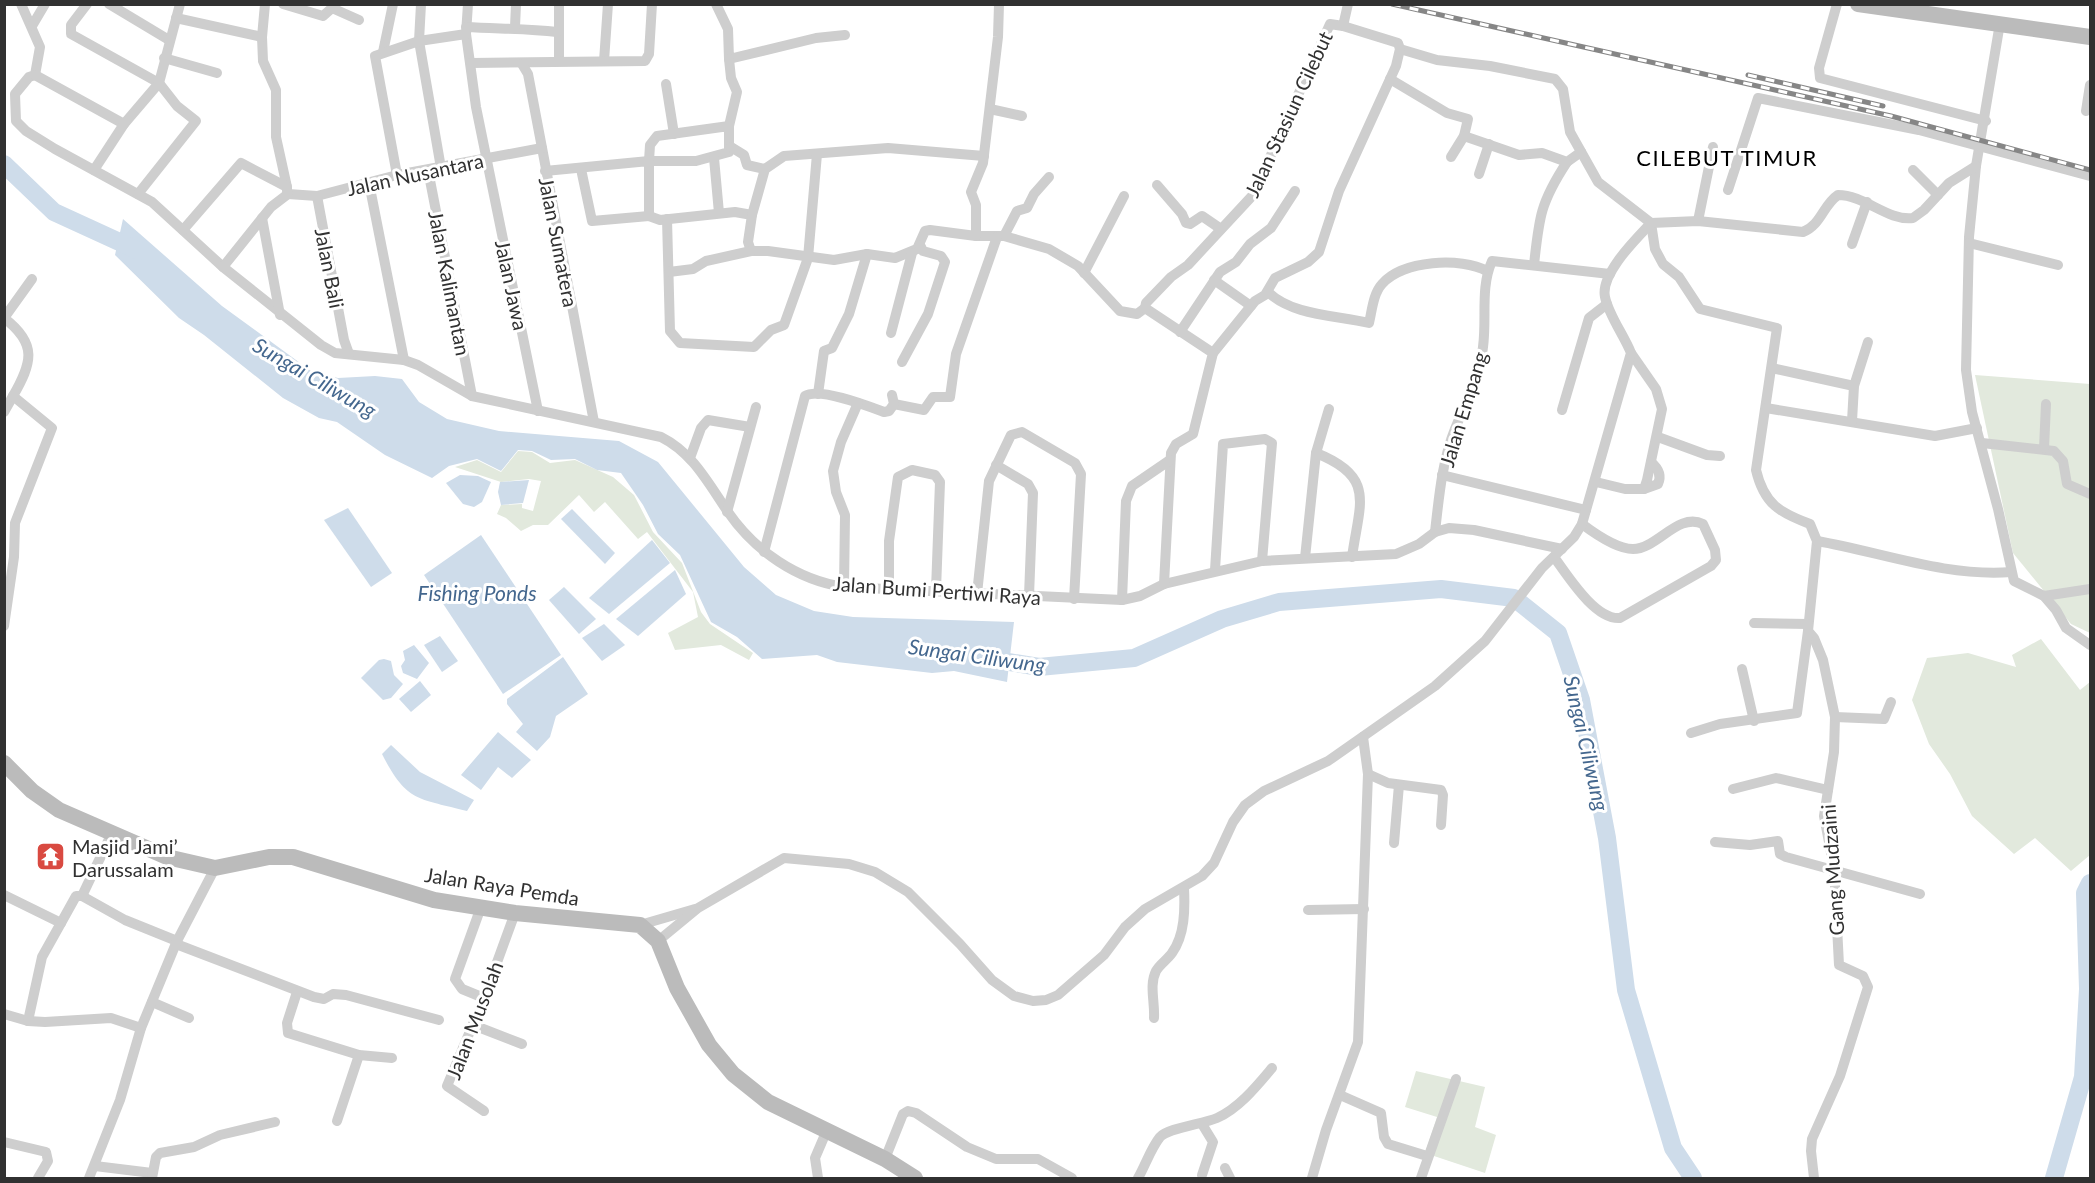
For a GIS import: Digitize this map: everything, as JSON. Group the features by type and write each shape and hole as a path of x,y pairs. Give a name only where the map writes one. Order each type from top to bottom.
{"main road":[{"path":"1858,4 2091,37"},
{"name":"Jalan Raya Pemda","path":"4,763 32,791 59,810 111,835 167,857 215,868 269,857 293,857 434,900 515,913 640,925"},
{"path":"640,925 658,941 677,988 709,1045 733,1074 768,1102 885,1159 915,1179"}],"street":[{"path":"21,4 40,47 35,75 124,124"},
{"path":"32,26 45,4"},
{"path":"87,4 71,25 71,34 159,83 177,106 196,121 138,194"},
{"path":"109,4 170,39"},
{"path":"94,170 124,124 159,83 180,4"},
{"path":"265,4 262,37 263,61 276,90 276,137 287,191"},
{"path":"283,4 323,16 332,8 359,21"},
{"path":"383,52 393,4"},
{"path":"421,4 419,41 441,168"},
{"name":"Jalan Jawa","path":"468,4 466,31 486,158 538,411"},
{"path":"515,27 516,4"},
{"path":"559,4 557,32 559,61"},
{"path":"604,61 608,4"},
{"path":"471,63 645,61 648,58 652,4"},
{"path":"545,171 714,158 726,155 731,147 729,126 737,92 731,78 728,29 716,4"},
{"path":"976,236 976,205 971,192 984,156 999,4"},
{"name":"Jalan Stasiun Cilebut","path":"1221,229 1253,195 1330,24 1343,26 1348,4"},
{"path":"1837,4 1819,68 1820,78 1986,121"},
{"path":"176,18 262,37"},
{"path":"2000,23 1986,121 1976,166 1969,243 1966,370 1977,429 2014,581 2044,596 2056,610 2066,628 2091,645"},
{"path":"1164,584 1170,460 1176,444 1193,434 1213,353 1251,306 1268,292 1275,278 1308,262 1319,252 1339,191 1390,79 1400,49 1398,44 1343,26"},
{"path":"397,175 374,60 376,54 419,41 466,31 507,30 515,27 557,32"},
{"path":"729,59 816,38 845,35"},
{"path":"1400,49 1437,60 1490,66 1555,80 1563,89 1570,132 1598,182 1651,223 1698,221 1803,231 1811,228 1827,205 1838,195 1848,195 1906,219 1919,214 1950,183 1976,166"},
{"path":"164,58 217,73"},
{"name":"Jalan Sumatera","path":"522,64 528,74 594,422"},
{"name":"Jalan Bumi Pertiwi Raya","path":"35,75 29,77 15,94 16,121 26,131 152,202 280,315 328,350 405,360 418,364 472,396 661,437 683,450 728,512 764,552 806,577 844,587 1122,600 1140,596 1164,584 1215,570 1262,561 1396,554 1419,544 1435,532 1449,528 1474,530 1558,553"},
{"path":"1390,79 1447,113 1468,119 1464,136 1451,157"},
{"path":"666,84 674,134"},
{"path":"2086,111 2091,85"},
{"path":"1728,190 1758,98 1801,105 1981,146 2091,176"},
{"path":"990,109 1022,116"},
{"path":"649,216 649,162 653,139 729,126"},
{"path":"1464,136 1519,155 1542,153 1567,162"},
{"path":"1479,174 1489,144"},
{"path":"731,147 744,155 747,165 765,169"},
{"path":"1698,221 1713,147"},
{"name":"Jalan Nusantara","path":"287,191 317,196 397,175 542,148"},
{"path":"751,251 748,242 752,215 765,169 784,156 851,149 888,148 984,156"},
{"path":"1534,266 1539,217 1547,193 1567,162 1581,152"},
{"path":"667,219 670,331 674,338 680,343 754,348 771,330 784,325 808,258 817,154"},
{"path":"714,158 718,213"},
{"path":"183,230 241,163 287,191"},
{"path":"581,169 592,221 649,216 667,219 718,213 752,215"},
{"name":"Jalan Kalimantan","path":"428,170 472,396"},
{"path":"1914,170 1938,195"},
{"path":"764,552 802,403 809,394 818,394 858,403 884,412 889,411 893,400 924,410 933,397 950,397 956,354 1001,236 1017,211 1027,208 1034,194 1049,177"},
{"path":"369,183 405,360"},
{"path":"891,333 916,249 925,231 930,230 976,236 1001,236 1059,254 1084,273 1120,311 1137,314 1145,308 1149,298 1171,277 1188,265 1221,229 1202,216 1190,224 1186,223 1182,214 1157,185"},
{"path":"223,267 287,191"},
{"path":"1180,332 1214,280 1236,262 1250,244 1271,228 1294,191"},
{"name":"Jalan Bali","path":"317,196 344,340 349,354"},
{"path":"1084,273 1124,196"},
{"path":"1852,244 1867,202"},
{"path":"262,218 280,315"},
{"path":"1596,482 1626,489 1644,489 1662,420 1661,399 1631,353 1604,294 1610,274 1628,248 1651,223"},
{"path":"1651,223 1655,249 1663,264 1679,278 1700,309 1777,327 1766,408 1755,461 1759,483 1780,513 1810,524 1817,541 1797,713 1754,721 1720,724 1691,733"},
{"path":"1969,243 2058,265"},
{"path":"669,272 693,269 706,261 751,251 768,250 808,258 834,260 867,254 896,258 916,249 942,256 945,262 928,314 902,362"},
{"path":"818,394 824,351 832,348 846,322 867,254"},
{"path":"1268,292 1293,309 1315,311 1369,324 1376,294 1382,282 1423,264 1473,263 1487,271 1492,261 1610,274"},
{"name":"Jalan Empang","path":"1435,532 1442,475 1455,430 1473,389 1483,347 1487,271"},
{"path":"4,412 24,377 30,357 29,348 15,327 4,318 32,279"},
{"path":"1214,280 1251,306"},
{"path":"1562,410 1589,318 1607,304"},
{"path":"1145,308 1213,353"},
{"path":"1852,422 1854,386 1868,342"},
{"path":"658,941 698,908 784,858 849,864 875,872 908,892 992,980 1014,996 1033,1001 1046,1000 1058,995 1104,955 1125,927 1145,909 1202,876 1214,862 1233,822 1245,805 1264,791 1329,761 1435,686 1465,660 1510,612 1542,568 1582,524 1596,482 1631,353"},
{"path":"1772,368 1854,386"},
{"path":"4,626 14,557 15,524 52,428 14,396"},
{"path":"844,587 845,515 836,492 833,471 841,442 858,403"},
{"path":"2044,448 2046,404"},
{"path":"728,512 756,407"},
{"path":"1766,408 1805,417 1852,422 1935,436 1977,429"},
{"path":"1305,558 1316,453 1329,409"},
{"path":"690,458 701,428 708,420 750,427"},
{"path":"977,594 989,481 1011,435 1022,432 1079,468 1074,599"},
{"path":"1658,437 1707,455 1720,456"},
{"path":"1215,570 1222,444 1264,439 1272,443 1262,561"},
{"path":"1982,443 2044,448 2060,455 2067,484 2091,494"},
{"path":"1316,453 1349,471 1359,486 1352,557"},
{"path":"1122,600 1126,501 1132,486 1170,460"},
{"path":"996,465 1031,488 1034,501 1029,596"},
{"path":"889,590 889,541 898,477 912,470 935,475 939,482 936,590"},
{"path":"1442,475 1587,510"},
{"path":"1558,553 1590,602 1603,616 1610,619 1620,618 1712,566 1716,560 1715,550 1703,524 1699,522 1686,522 1634,549 1623,547 1582,524"},
{"path":"1817,541 1917,564 1991,573 2011,572"},
{"path":"2044,596 2091,589"},
{"path":"1754,623 1808,627"},
{"name":"Gang Mudzaini","path":"1808,627 1823,660 1835,717 1834,752 1824,816 1834,868 1839,965 1863,976 1868,987 1839,1076 1815,1131 1811,1152 1814,1179"},
{"path":"1742,669 1754,721"},
{"path":"1835,717 1884,719 1891,702"},
{"path":"1312,1179 1358,1042 1368,774 1363,737"},
{"path":"1368,774 1388,783 1441,790 1443,795 1441,825"},
{"path":"1733,789 1776,778 1828,790"},
{"path":"1394,843 1400,785"},
{"path":"82,896 111,835"},
{"path":"1716,842 1750,844 1778,841 1782,856 1834,868 1920,894"},
{"path":"89,1179 120,1100 141,1028 177,943 215,868"},
{"path":"1154,1018 1154,979 1157,969 1172,953 1179,940 1185,910 1184,888"},
{"path":"4,895 38,909 61,923"},
{"path":"28,1021 42,957 76,896 82,896 125,920 177,943 297,992 324,999 333,994 346,995 439,1020"},
{"path":"481,908 455,979 462,989 484,998"},
{"path":"640,925 698,908"},
{"path":"1308,910 1364,909"},
{"name":"Jalan Musolah","path":"484,1111 447,1086 484,998 515,913"},
{"path":"297,992 287,1023 288,1033 359,1055 392,1058"},
{"path":"152,1002 189,1018"},
{"path":"4,1014 28,1021 63,1021 103,1017 141,1028"},
{"path":"473,1025 522,1044"},
{"path":"337,1121 359,1055"},
{"path":"1138,1179 1161,1137 1168,1132 1202,1124 1227,1113 1253,1090 1272,1068"},
{"path":"1421,1179 1427,1156 1456,1078"},
{"path":"1340,1095 1381,1113 1384,1137 1388,1144 1427,1156"},
{"path":"885,1159 903,1114 908,1111 916,1113 968,1147 996,1159 1038,1159 1072,1179"},
{"path":"95,1166 152,1176 156,1157 160,1153 194,1147 220,1136 275,1122"},
{"path":"1202,1124 1213,1142 1202,1175"},
{"path":"818,1179 815,1158 827,1130"},
{"path":"4,1142 46,1152 48,1161 38,1179"},
{"path":"1225,1168 1230,1179"}],"shaded area":[{"path":"1975,375 2090,384 2090,633 2071,624 2013,553"},
{"path":"518,451 532,452 550,463 575,460 613,477 634,495 653,532 682,563 701,612 710,624 753,653 749,660 721,645 675,650 668,633 698,617 693,592 647,532 638,539 605,502 594,512 579,495 548,525 533,525 521,531 506,518 497,514 501,505 522,504 522,508 533,511 541,481 529,479 501,482 455,467 477,460 501,472"},
{"path":"2041,639 2080,690 2090,682 2090,855 2071,871 2035,838 2014,854 1972,816 1950,774 1929,744 1912,700 1927,658 1968,653 2016,667 2012,655"},
{"path":"1416,1071 1485,1087 1475,1127 1496,1135 1485,1173 1425,1153 1437,1117 1405,1107"}],"water":[{"path":"123,219 222,306 311,371 338,378 375,376 402,379 419,402 447,419 499,431 619,441 658,462 744,567 776,595 814,611 853,617 1014,622 1007,682 954,671 932,673 837,662 817,655 762,659 737,637 711,622 680,555 658,534 643,505 621,473 597,470 575,459 551,460 532,451 518,450 501,471 477,459 449,466 432,478 385,455 337,422 319,418 283,398 179,318 115,255"},
{"path":"460,475 478,476 491,482 482,502 474,507 463,504 446,483"},
{"path":"529,480 523,503 501,505 498,492 500,482"},
{"path":"348,508 392,573 371,587 324,520"},
{"path":"572,509 615,553 605,564 561,519"},
{"name":"Fishing Ponds","path":"481,535 561,655 503,694 424,575"},
{"path":"652,540 670,563 609,614 589,598"},
{"path":"675,570 686,594 638,636 616,619"},
{"name":"Fishing Ponds","path":"564,587 596,619 579,634 549,600"},
{"name":"Fishing Ponds","path":"604,624 625,645 602,661 582,638"},
{"path":"440,636 458,661 442,672 424,645"},
{"path":"414,645 429,663 417,679 403,673 401,666 405,660 403,651"},
{"path":"563,657 588,694 556,716 550,737 537,751 516,732 523,724 507,704 507,699"},
{"path":"379,660 391,661 394,675 403,684 391,698 383,700 361,678"},
{"path":"420,681 431,695 411,712 399,699"},
{"path":"498,732 531,760 512,778 498,767 481,790 461,775"},
{"path":"391,745 420,772 474,800 467,811 425,800 407,790 399,782 382,754"}],"waterway":[{"name":"Sungai Ciliwung","path":"4,164 54,212 139,251"},
{"name":"Sungai Ciliwung","path":"985,658 1039,667 1134,658 1222,619 1279,602 1441,589 1514,598 1558,633 1581,700 1607,838 1626,990 1673,1148 1693,1178"},
{"name":"Sungai Ciliwung","path":"2054,1178 2083,1077 2088,989 2085,893 2090,883"}],"railway":[{"path":"1392,4 1891,116 2090,170"},
{"path":"1748,75 1883,106"}],"place":[{"name":"Masjid Jami’ Darussalam","path":"51,857"}],"district":[{"name":"CILEBUT TIMUR","path":"1727,157"}]}
